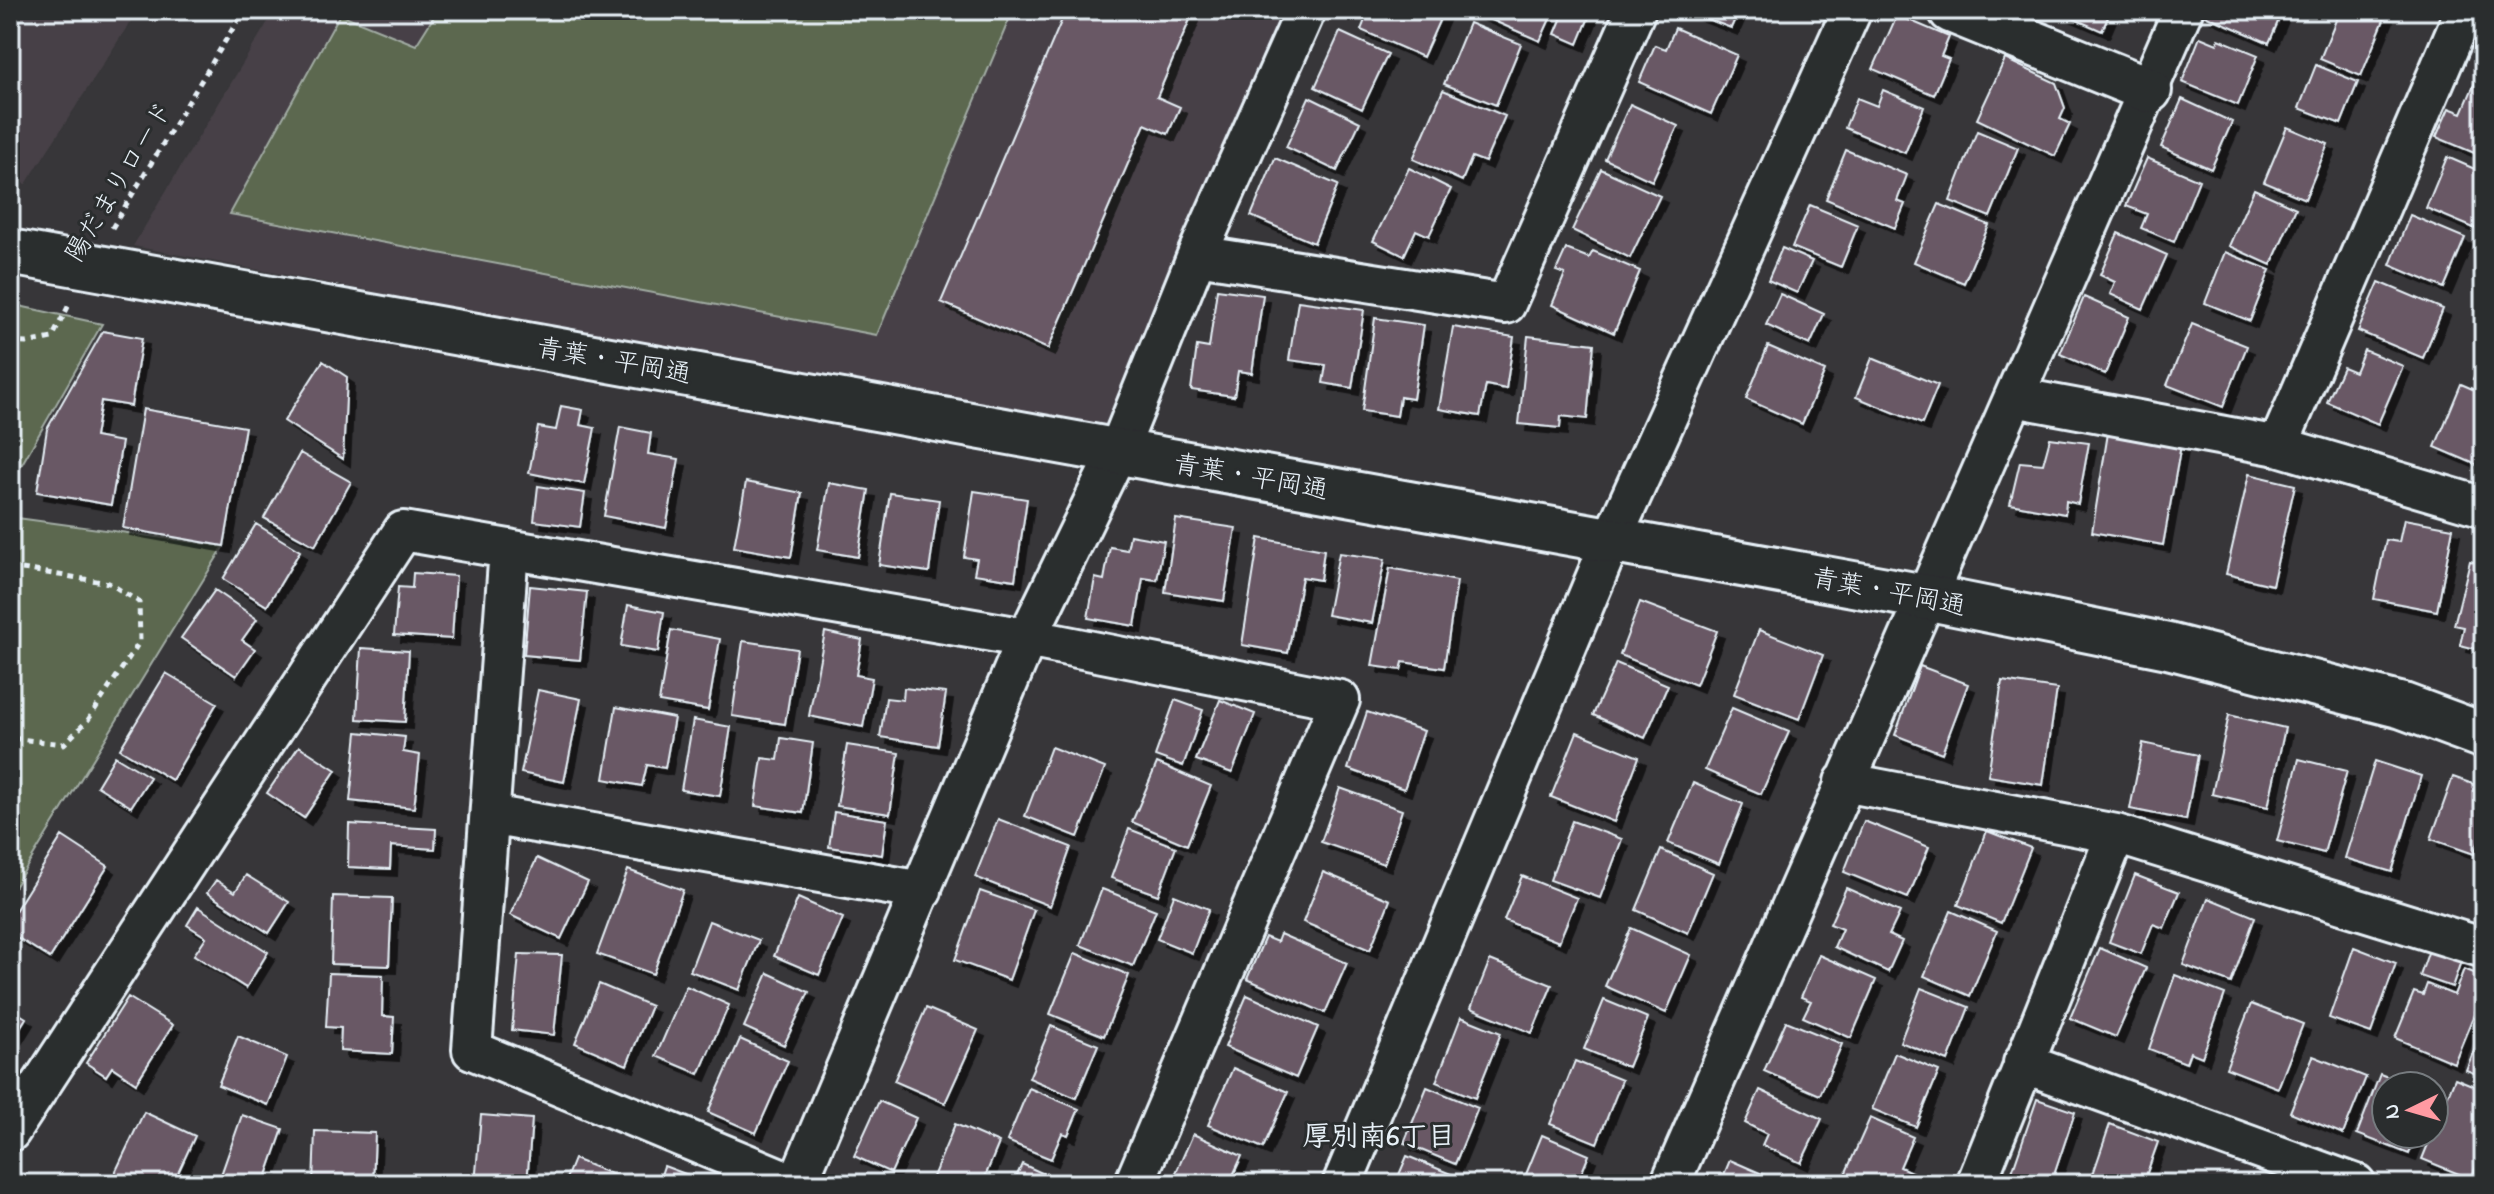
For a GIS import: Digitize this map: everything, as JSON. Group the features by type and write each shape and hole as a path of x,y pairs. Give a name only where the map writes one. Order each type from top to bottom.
{"street":[{"path":"509,549 472,1050 796,1184 1027,638 1118,451 1197,255 1306,10"},
{"path":"1197,255 1506,304 1636,10"},
{"path":"1342,1184 1611,541 1852,10"},
{"path":"1951,10 2149,90"},
{"path":"1670,1184 2183,10"},
{"path":"2278,446 2465,10"},
{"name":"青葉・平岡通","path":"10,252 1925,597 2168,646 2403,706 2484,736"},
{"path":"2014,397 2278,446 2484,507"},
{"path":"10,1132 403,531 1027,638 1340,700 1134,1184"},
{"path":"1844,782 2116,834 2484,948"},
{"path":"490,815 922,891"},
{"path":"1976,1184 2116,834"},
{"path":"2023,1063 2356,1184"}],"path":[{"name":"陽だまりロード","path":"10,342 26,343 52,338 89,267 244,10"},
{"path":"10,567 109,583 139,602 140,641 88,720 64,744 10,738"}],"shaded area":[{"path":"10,10 138,10 26,184 10,181"},
{"path":"275,10 1288,10 1103,431 133,246"}],"green space":[{"path":"438,10 1013,10 877,335 230,214 340,14 416,45"},
{"path":"10,304 102,324 10,485"},
{"path":"10,517 224,546 10,894"}],"building":[{"path":"1066,10 1194,10 1157,97 1180,107 1168,134 1145,124 1048,349 941,302"},
{"path":"1369,10 1444,10 1423,57 1361,30"},
{"path":"1469,10 1554,10 1540,41"},
{"path":"1565,10 1592,10 1578,44 1555,34"},
{"path":"1684,10 1739,10 1731,28"},
{"path":"2054,10 2111,10 2102,31"},
{"path":"2202,10 2283,10 2269,43 2200,13"},
{"path":"2340,10 2374,10 2386,15 2361,76 2320,59"},
{"path":"1897,15 1949,37 1941,56 1949,59 1934,95 1873,69"},
{"path":"1469,23 1521,44 1496,105 1444,84"},
{"path":"1675,28 1737,55 1711,114 1639,82 1655,45 1666,49"},
{"path":"1340,32 1388,54 1362,109 1315,87"},
{"path":"2200,37 2217,44 2219,39 2258,55 2238,105 2182,82"},
{"path":"2005,59 2056,83 2065,108 2060,119 2070,124 2055,156 1977,119"},
{"path":"2316,65 2358,82 2341,124 2299,108"},
{"path":"2476,80 2484,84 2484,157 2436,137 2449,108 2462,113"},
{"path":"1443,90 1505,116 1485,162 1472,157 1462,181 1413,159"},
{"path":"1883,90 1924,107 1905,153 1845,128 1857,98 1877,106"},
{"path":"1309,97 1360,122 1337,171 1286,147"},
{"path":"2182,99 2232,122 2211,169 2161,147"},
{"path":"1630,104 1678,126 1652,181 1605,159"},
{"path":"2287,127 2328,144 2305,199 2264,182"},
{"path":"1977,131 2018,148 1990,217 1950,201"},
{"path":"1846,150 1907,175 1897,201 1905,204 1895,228 1826,199"},
{"path":"2447,157 2484,173 2484,209 2476,229 2426,208"},
{"path":"1275,158 1338,185 1314,243 1251,216"},
{"path":"2147,158 2199,180 2174,242 2141,228 2147,214 2126,206"},
{"path":"1409,168 1451,189 1429,236 1416,230 1404,256 1373,241"},
{"path":"1601,169 1660,196 1630,258 1572,230"},
{"path":"2254,189 2296,208 2271,265 2229,246"},
{"path":"1939,204 1989,225 1964,283 1914,262"},
{"path":"1810,205 1858,225 1841,267 1792,247"},
{"path":"2410,215 2465,238 2444,288 2390,265"},
{"path":"2118,233 2167,255 2143,309 2110,294 2115,282 2100,275"},
{"path":"1782,248 1812,261 1797,293 1768,280"},
{"path":"1566,249 1589,258 1593,251 1640,271 1614,333 1552,305 1565,274 1556,271"},
{"path":"2225,252 2270,270 2250,321 2205,303"},
{"path":"2379,282 2443,309 2423,358 2358,331"},
{"path":"1217,289 1263,295 1252,373 1238,371 1234,396 1191,390 1197,346 1209,348"},
{"path":"1780,294 1824,314 1810,345 1766,325"},
{"path":"2084,297 2129,317 2105,374 2060,354"},
{"path":"1298,301 1364,310 1352,388 1323,383 1326,365 1289,360"},
{"path":"1375,318 1424,325 1413,399 1400,397 1397,416 1362,411"},
{"path":"2192,324 2247,346 2223,407 2167,385"},
{"path":"1453,327 1514,337 1506,389 1486,385 1480,416 1439,409"},
{"path":"103,331 142,338 131,406 101,401 95,437 122,442 111,505 37,492 47,429"},
{"path":"1528,336 1594,344 1587,419 1561,416 1560,428 1519,424"},
{"path":"1768,346 1825,371 1802,424 1746,399"},
{"path":"2364,350 2403,366 2378,424 2327,402 2343,367 2355,372"},
{"path":"2484,354 2484,383 2473,379"},
{"path":"1872,358 1938,385 1922,424 1856,397"},
{"path":"323,361 347,377 343,459 284,421"},
{"path":"2461,384 2484,394 2484,468 2435,447"},
{"path":"561,406 583,410 580,425 595,428 584,484 529,473 538,427 556,430"},
{"path":"143,409 245,427 224,546 123,528"},
{"path":"620,427 651,433 648,454 679,459 666,528 604,516"},
{"path":"2108,433 2181,445 2163,545 2092,532"},
{"path":"2050,438 2089,443 2078,504 2066,501 2065,514 2010,504 2020,462 2043,464"},
{"path":"300,453 351,482 315,546 264,518"},
{"path":"2249,474 2295,485 2272,585 2226,574"},
{"path":"746,482 802,493 791,557 734,547"},
{"path":"829,483 869,490 858,557 817,550"},
{"path":"538,486 585,493 580,527 534,521"},
{"path":"974,491 1027,499 1015,580 974,574 977,559 964,557"},
{"path":"890,493 939,500 929,572 879,565"},
{"path":"1176,519 1236,528 1224,601 1165,592"},
{"path":"2404,519 2453,528 2437,611 2374,599 2386,540 2399,542"},
{"path":"256,524 300,551 267,606 223,579"},
{"path":"1130,535 1164,541 1157,580 1143,578 1135,626 1088,618 1095,578 1104,580 1110,547 1127,550"},
{"path":"1259,538 1324,550 1320,580 1302,577 1288,653 1242,645"},
{"path":"1339,553 1385,559 1372,623 1327,615"},
{"path":"2470,561 2484,564 2484,651 2460,645 2464,627 2454,625"},
{"path":"1390,568 1457,581 1444,668 1403,662 1401,670 1372,666"},
{"path":"413,573 456,576 452,639 394,635 398,587 412,588"},
{"path":"530,586 587,592 580,660 524,655"},
{"path":"215,590 257,619 242,640 255,649 236,676 181,638"},
{"path":"1640,602 1717,631 1696,685 1620,655"},
{"path":"628,605 664,612 658,652 621,646"},
{"path":"671,630 720,639 708,710 659,702"},
{"path":"1759,630 1823,655 1799,719 1734,694"},
{"path":"825,632 862,640 856,675 872,678 863,727 809,716"},
{"path":"743,641 797,649 785,724 732,716"},
{"path":"361,648 409,651 405,722 357,719"},
{"path":"1616,663 1668,685 1645,738 1593,715"},
{"path":"1920,666 1968,684 1942,753 1895,735"},
{"path":"166,673 217,703 172,780 120,749"},
{"path":"2002,681 2057,689 2043,785 1988,776"},
{"path":"904,688 946,693 938,746 880,737 886,698 903,700"},
{"path":"538,690 581,699 564,782 521,773"},
{"path":"1175,700 1203,710 1183,766 1155,756"},
{"path":"1220,700 1255,714 1232,773 1196,760"},
{"path":"616,707 674,718 665,768 647,765 642,786 604,779"},
{"path":"1732,708 1789,732 1761,794 1705,770"},
{"path":"1367,712 1424,731 1404,789 1348,769"},
{"path":"2229,715 2285,728 2268,807 2212,794"},
{"path":"693,720 731,727 720,796 681,790"},
{"path":"357,732 405,737 403,752 420,755 414,808 350,801"},
{"path":"1577,732 1639,757 1614,822 1551,797"},
{"path":"781,738 813,743 803,813 755,806 762,758 778,760"},
{"path":"2143,743 2198,755 2186,820 2130,809"},
{"path":"847,745 899,753 890,814 837,806"},
{"path":"299,746 336,770 304,818 267,793"},
{"path":"1051,747 1105,768 1078,837 1025,816"},
{"path":"115,756 150,777 131,807 97,786"},
{"path":"2299,759 2347,771 2324,853 2277,841"},
{"path":"2375,761 2421,776 2392,872 2345,858"},
{"path":"1157,763 1211,786 1187,845 1132,822"},
{"path":"2453,777 2484,788 2484,827 2474,854 2431,839"},
{"path":"1693,783 1743,804 1719,864 1668,843"},
{"path":"1340,788 1402,810 1384,864 1321,842"},
{"path":"834,812 887,820 882,855 829,847"},
{"path":"998,819 1071,847 1050,906 975,877"},
{"path":"1572,821 1622,839 1600,898 1550,880"},
{"path":"1864,821 1929,847 1908,898 1844,872"},
{"path":"349,824 436,829 435,849 391,846 390,869 348,867"},
{"path":"1129,829 1176,847 1158,895 1111,878"},
{"path":"1987,831 2031,848 2001,923 1958,905"},
{"path":"62,836 108,866 50,958 10,933 10,919"},
{"path":"1661,850 1713,873 1688,933 1636,910"},
{"path":"537,858 588,882 561,939 510,915"},
{"path":"628,870 683,890 653,974 597,954"},
{"path":"1323,872 1390,900 1370,950 1303,922"},
{"path":"246,875 289,902 269,933 207,893 216,880 235,892"},
{"path":"2135,875 2179,892 2164,928 2153,924 2141,954 2109,942"},
{"path":"1522,876 1577,898 1559,942 1504,920"},
{"path":"1846,888 1900,912 1889,935 1902,941 1888,972 1834,947 1842,929 1830,924"},
{"path":"1102,889 1156,910 1133,966 1080,945"},
{"path":"980,891 1034,910 1009,980 955,960"},
{"path":"1174,895 1209,909 1192,953 1157,939"},
{"path":"333,896 392,898 389,966 331,964"},
{"path":"798,898 843,918 819,975 774,956"},
{"path":"2208,898 2255,917 2231,983 2183,965"},
{"path":"198,907 268,952 246,988 194,955 206,937 187,925"},
{"path":"1951,911 1997,931 1970,996 1924,976"},
{"path":"709,921 759,940 739,990 690,971"},
{"path":"1631,928 1691,955 1666,1013 1605,986"},
{"path":"1280,934 1347,963 1325,1013 1247,979 1265,937 1277,942"},
{"path":"2354,947 2396,963 2371,1033 2329,1018"},
{"path":"2100,948 2146,968 2116,1037 2070,1018"},
{"path":"2429,950 2461,961 2452,987 2420,976"},
{"path":"1075,953 1129,975 1104,1036 1050,1014"},
{"path":"519,954 562,955 554,1035 512,1030"},
{"path":"1819,955 1876,980 1851,1038 1803,1017 1811,1001 1801,997"},
{"path":"1490,960 1552,985 1532,1033 1471,1008"},
{"path":"2464,969 2484,977 2484,990 2454,1063 2395,1038 2414,992 2423,995 2427,984 2454,995"},
{"path":"329,973 383,975 382,1016 394,1017 392,1054 340,1051 341,1028 326,1027"},
{"path":"768,973 809,992 784,1045 744,1027"},
{"path":"2175,975 2225,994 2202,1057 2190,1052 2186,1063 2149,1049"},
{"path":"599,984 651,1006 627,1065 575,1043"},
{"path":"686,986 729,1005 699,1074 656,1056"},
{"path":"1921,988 1969,1007 1948,1061 1900,1042"},
{"path":"1247,995 1318,1027 1296,1078 1225,1047"},
{"path":"128,997 173,1025 136,1083 112,1067 106,1076 86,1063"},
{"path":"1604,1000 1648,1018 1628,1067 1584,1049"},
{"path":"2251,1004 2303,1024 2278,1088 2226,1068"},
{"path":"10,1008 26,1018 10,1044"},
{"path":"926,1008 978,1030 945,1103 894,1081"},
{"path":"1461,1017 1501,1033 1475,1098 1436,1082"},
{"path":"1786,1021 1842,1044 1820,1095 1764,1071"},
{"path":"2484,1025 2484,1077 2466,1070"},
{"path":"1051,1026 1098,1045 1076,1098 1029,1078"},
{"path":"238,1036 287,1057 268,1105 218,1085"},
{"path":"740,1039 788,1061 756,1133 708,1112"},
{"path":"1895,1053 1939,1071 1916,1127 1872,1109"},
{"path":"2313,1056 2366,1077 2343,1134 2290,1112"},
{"path":"1575,1061 1622,1080 1597,1143 1550,1124"},
{"path":"1233,1068 1288,1092 1263,1148 1208,1125"},
{"path":"2455,1078 2484,1090 2484,1146 2471,1179 2422,1159 2426,1150 2450,1150 2450,1090"},
{"path":"1427,1087 1478,1108 1455,1164 1404,1143"},
{"path":"1029,1088 1079,1109 1068,1135 1062,1133 1051,1159 1007,1141"},
{"path":"1760,1090 1822,1119 1801,1163 1762,1145 1767,1134 1745,1123"},
{"path":"2037,1099 2075,1112 2051,1184 2027,1184 2010,1178"},
{"path":"2370,1100 2370,1139 2357,1134"},
{"path":"879,1101 916,1118 891,1173 854,1156"},
{"path":"144,1112 195,1136 173,1184 129,1184 113,1177"},
{"path":"242,1115 283,1129 264,1184 247,1184 221,1175"},
{"path":"481,1115 532,1119 527,1184 475,1184"},
{"path":"1870,1118 1913,1137 1900,1167 1927,1179 1924,1184 1848,1184 1842,1181"},
{"path":"955,1124 999,1143 982,1184 930,1184"},
{"path":"2110,1124 2158,1142 2143,1184 2090,1183"},
{"path":"315,1131 375,1133 373,1184 313,1184"},
{"path":"1193,1134 1242,1156 1229,1184 1171,1184"},
{"path":"1542,1135 1589,1155 1577,1184 1522,1184"},
{"path":"1407,1156 1468,1181 1467,1184 1395,1184"},
{"path":"574,1159 619,1177 616,1184 564,1184"},
{"path":"1730,1160 1783,1183 1720,1184"},
{"path":"1022,1164 1062,1182 1013,1184"},
{"path":"664,1166 712,1184 658,1184"},
{"path":"2164,1176 2185,1184 2162,1184"}],"district":[{"name":"厚別南6丁目","path":"1379,1135"}]}
